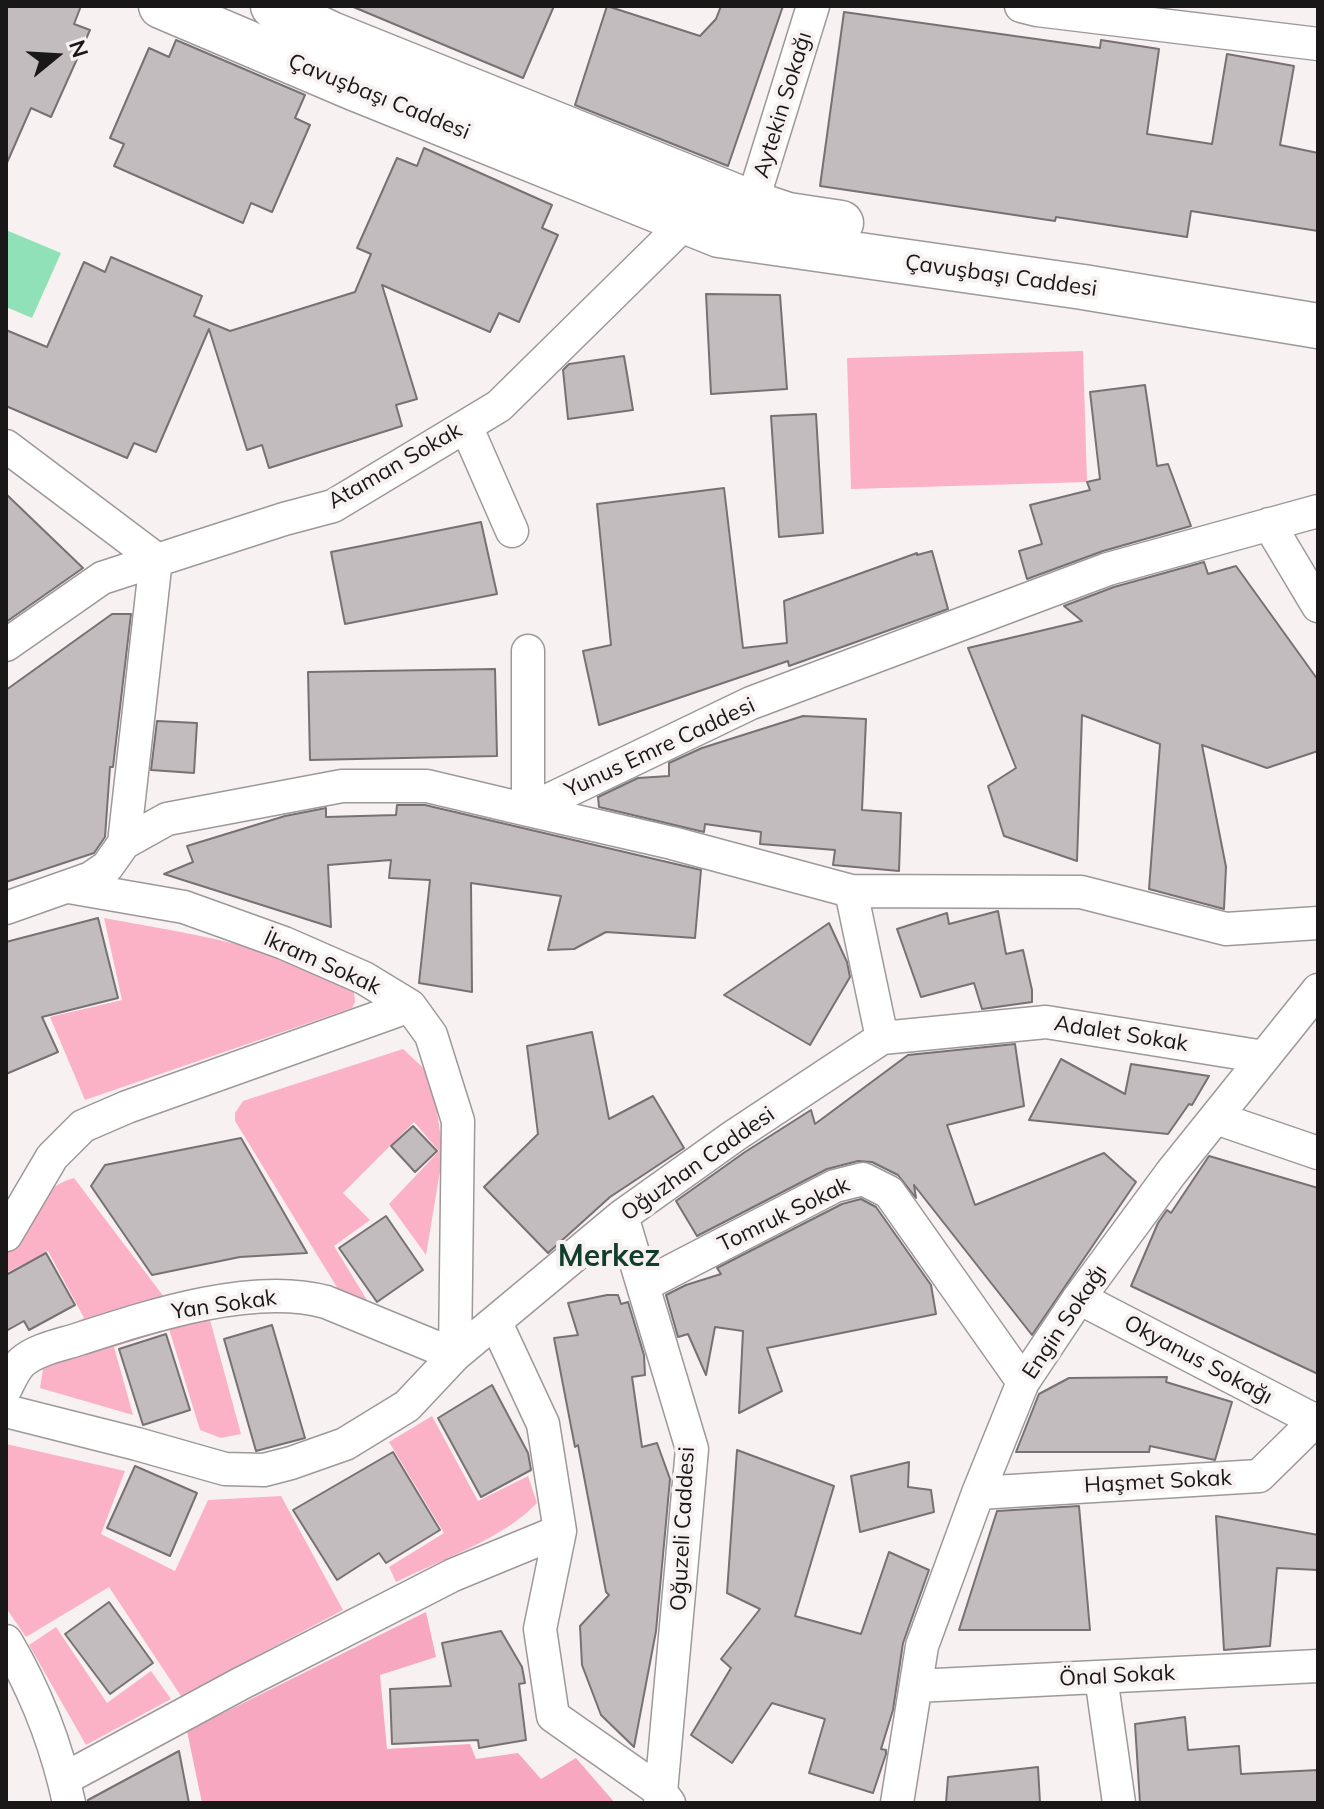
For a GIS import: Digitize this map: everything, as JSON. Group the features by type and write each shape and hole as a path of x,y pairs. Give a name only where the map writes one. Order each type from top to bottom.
{"main road":[{"name":"Çavuşbaşı Caddesi","path":"161,6 354,88 719,235 1083,287 1318,326"},
{"name":"Çavuşbaşı Caddesi","path":"273,6 331,34 788,215 1318,295"}],"street":[{"name":"Aytekin Sokağı","path":"752,203 813,6"},
{"path":"1021,6 1318,44"},
{"path":"687,221 752,203"},
{"name":"Ataman Sokak","path":"6,645 102,578 333,506 499,406 687,221"},
{"path":"466,426 512,531"},
{"path":"6,446 156,559 124,843"},
{"name":"Yunus Emre Caddesi","path":"528,810 751,703 1108,569 1318,511"},
{"path":"1269,524 1318,606"},
{"path":"528,651 528,810"},
{"path":"6,908 91,878 107,867 124,843 167,819 342,786 427,786 672,843 851,891 1081,892 1226,929 1318,923"},
{"name":"İkram Sokak","path":"69,887 184,907 284,943 364,978 410,1006 431,1035 458,1121 455,1355"},
{"path":"851,891 882,1038"},
{"name":"Engin Sokağı","path":"897,1803 922,1646 1023,1382 1079,1298 1318,990"},
{"path":"6,1235 52,1157 83,1126 127,1107 410,1006"},
{"name":"Adalet Sokak","path":"882,1038 1046,1022 1264,1057"},
{"name":"Oğuzhan Caddesi","path":"6,1411 225,1469 264,1470 345,1444 407,1406 455,1355 622,1216 734,1136 882,1038"},
{"path":"1216,1118 1318,1153"},
{"name":"Tomruk Sokak","path":"644,1285 835,1186 863,1179 889,1192 1023,1382"},
{"name":"Oğuzeli Caddesi","path":"622,1216 692,1449 663,1799"},
{"name":"Yan Sokak","path":"6,1388 22,1362 41,1352 150,1316 270,1295 305,1296 326,1302 455,1355"},
{"name":"Okyanus Sokağı","path":"1079,1298 1317,1422"},
{"path":"496,1323 543,1424 560,1531 540,1629 553,1716 663,1799"},
{"name":"Haşmet Sokak","path":"978,1493 1259,1476 1317,1422"},
{"path":"6,1641 39,1708 66,1791 201,1705 453,1575 560,1531"},
{"name":"Önal Sokak","path":"916,1686 1318,1666"},
{"path":"1101,1677 1119,1803"}],"shaded area":[{"path":"6,230 61,253 32,318 6,307"},
{"path":"1083,351 1087,482 851,489 847,358"},
{"path":"104,918 270,953 331,977 354,992 355,1002 352,1008 85,1100 50,1017 122,1000"},
{"path":"403,1049 432,1076 443,1153 426,1255 389,1204 439,1151 414,1122 343,1193 370,1220 334,1246 370,1305 338,1289 235,1121 235,1113 243,1101"},
{"path":"74,1178 164,1297 55,1339 53,1333 84,1318 48,1251 6,1273 6,1251 22,1235 47,1193"},
{"path":"209,1316 241,1434 221,1438 200,1430 169,1329 114,1347 133,1415 40,1388 43,1369 61,1357"},
{"path":"432,1416 478,1501 528,1476 537,1503 489,1538 396,1582 389,1567 444,1533 389,1442"},
{"path":"6,1444 125,1471 101,1534 175,1571 208,1500 281,1496 343,1610 181,1696 109,1587 26,1637 6,1608"},
{"path":"426,1612 436,1657 380,1675 387,1749 470,1744 476,1759 518,1753 541,1779 576,1758 615,1803 202,1803 187,1731"},
{"path":"56,1627 107,1703 151,1671 171,1699 86,1745 29,1645"}],"building":[{"path":"6,6 81,6 74,24 90,30 51,117 31,108 6,165"},
{"path":"351,6 554,6 523,78"},
{"path":"607,6 700,36 716,19 721,6 783,6 728,166 575,105"},
{"path":"844,12 1100,48 1101,40 1159,49 1147,134 1212,144 1227,54 1294,66 1280,145 1318,153 1318,231 1191,211 1187,237 820,186"},
{"path":"176,40 305,95 295,118 310,125 272,212 251,203 243,223 114,166 124,144 110,138 149,48 169,57"},
{"path":"424,148 552,205 542,228 558,235 519,322 499,313 490,332 382,285 417,399 396,405 402,426 269,468 262,445 247,450 209,329 156,452 134,443 127,458 6,406 6,330 47,347 84,262 105,272 111,257 202,296 194,316 230,331 355,292 371,254 357,248 397,158 417,166"},
{"path":"706,294 780,295 787,389 711,394"},
{"path":"624,356 633,410 568,419 563,370 569,364"},
{"path":"1145,385 1157,466 1168,464 1191,526 1103,551 1027,579 1019,551 1042,544 1030,505 1090,490 1087,482 1100,479 1090,392"},
{"path":"816,414 823,533 779,537 771,416"},
{"path":"724,488 743,648 787,643 784,601 917,553 932,551 948,609 789,666 788,661 599,725 583,651 611,645 597,504"},
{"path":"6,494 83,568 6,622"},
{"path":"481,522 497,594 345,624 331,552"},
{"path":"1204,562 1208,574 1236,566 1318,680 1318,751 1267,768 1202,745 1226,867 1224,909 1149,889 1160,744 1082,715 1077,861 1004,836 988,786 1016,768 968,648 1082,621 1064,606 1114,587"},
{"path":"112,614 131,614 113,767 110,767 105,837 94,853 6,882 6,690"},
{"path":"495,669 497,756 310,760 308,672"},
{"path":"803,716 866,719 862,810 901,813 899,871 833,865 835,850 760,844 761,832 705,824 704,832 599,807 598,797 638,778 669,776 669,763 702,748"},
{"path":"157,721 197,723 194,773 151,770"},
{"path":"397,805 425,805 701,870 695,938 606,932 574,949 548,950 561,896 471,883 472,992 419,983 430,880 389,878 391,860 328,865 331,927 164,874 193,862 187,846 285,816 326,808 326,817 396,815"},
{"path":"998,911 1006,954 1023,950 1032,1002 982,1009 974,983 921,997 897,929 947,913 949,924"},
{"path":"98,918 118,998 42,1017 58,1052 6,1074 6,942"},
{"path":"829,923 847,962 850,977 810,1045 724,995"},
{"path":"592,1032 609,1119 653,1096 684,1148 610,1197 548,1253 484,1187 538,1134 527,1046"},
{"path":"1015,1044 1024,1106 947,1125 975,1205 1104,1153 1136,1182 1032,1335 914,1185 916,1198 898,1175 872,1162 858,1161 827,1169 697,1236 676,1201 811,1110 815,1124 908,1055"},
{"path":"1061,1059 1125,1094 1131,1064 1209,1076 1192,1105 1189,1104 1168,1134 1029,1120"},
{"path":"413,1126 437,1151 415,1172 391,1146"},
{"path":"241,1138 307,1253 240,1257 152,1275 91,1186 105,1165"},
{"path":"1209,1156 1318,1188 1318,1374 1131,1286 1158,1223 1167,1210 1171,1213"},
{"path":"861,1199 876,1207 931,1285 936,1314 767,1348 782,1391 739,1413 743,1331 715,1327 706,1375 688,1334 678,1337 666,1295 721,1274 717,1268 842,1204"},
{"path":"386,1216 423,1270 377,1302 339,1248"},
{"path":"46,1253 75,1305 29,1330 24,1321 6,1331 6,1275"},
{"path":"618,1295 621,1304 628,1302 644,1355 645,1375 632,1377 642,1447 657,1443 670,1479 656,1631 634,1747 601,1715 582,1665 580,1626 609,1595 554,1338 578,1335 568,1303"},
{"path":"272,1325 305,1438 256,1451 224,1339"},
{"path":"166,1334 190,1410 143,1425 119,1349"},
{"path":"1167,1377 1166,1382 1232,1402 1215,1460 1150,1446 1149,1452 1016,1452 1039,1394 1069,1378"},
{"path":"492,1385 528,1453 531,1470 481,1497 438,1418"},
{"path":"737,1450 834,1486 795,1616 861,1634 889,1552 929,1570 903,1643 893,1710 881,1749 886,1750 886,1754 873,1793 809,1773 825,1719 772,1703 732,1763 691,1735 731,1668 721,1659 760,1609 727,1593"},
{"path":"393,1452 440,1530 386,1563 379,1553 337,1580 293,1510"},
{"path":"909,1462 908,1487 931,1490 934,1512 860,1532 851,1476"},
{"path":"135,1466 197,1493 170,1556 107,1528"},
{"path":"1079,1506 1090,1630 959,1630 997,1511"},
{"path":"1216,1516 1318,1535 1318,1570 1277,1568 1270,1646 1224,1650"},
{"path":"109,1602 153,1663 110,1694 65,1634"},
{"path":"501,1631 522,1667 525,1683 519,1684 526,1740 479,1748 478,1740 392,1744 390,1689 451,1686 442,1643"},
{"path":"1185,1717 1188,1750 1239,1746 1241,1774 1318,1770 1318,1803 1140,1803 1135,1724"},
{"path":"179,1751 189,1803 87,1803 88,1800"},
{"path":"1038,1767 1040,1803 946,1803 948,1777"}],"district":[{"name":"Merkez","path":"609,1257"}]}
